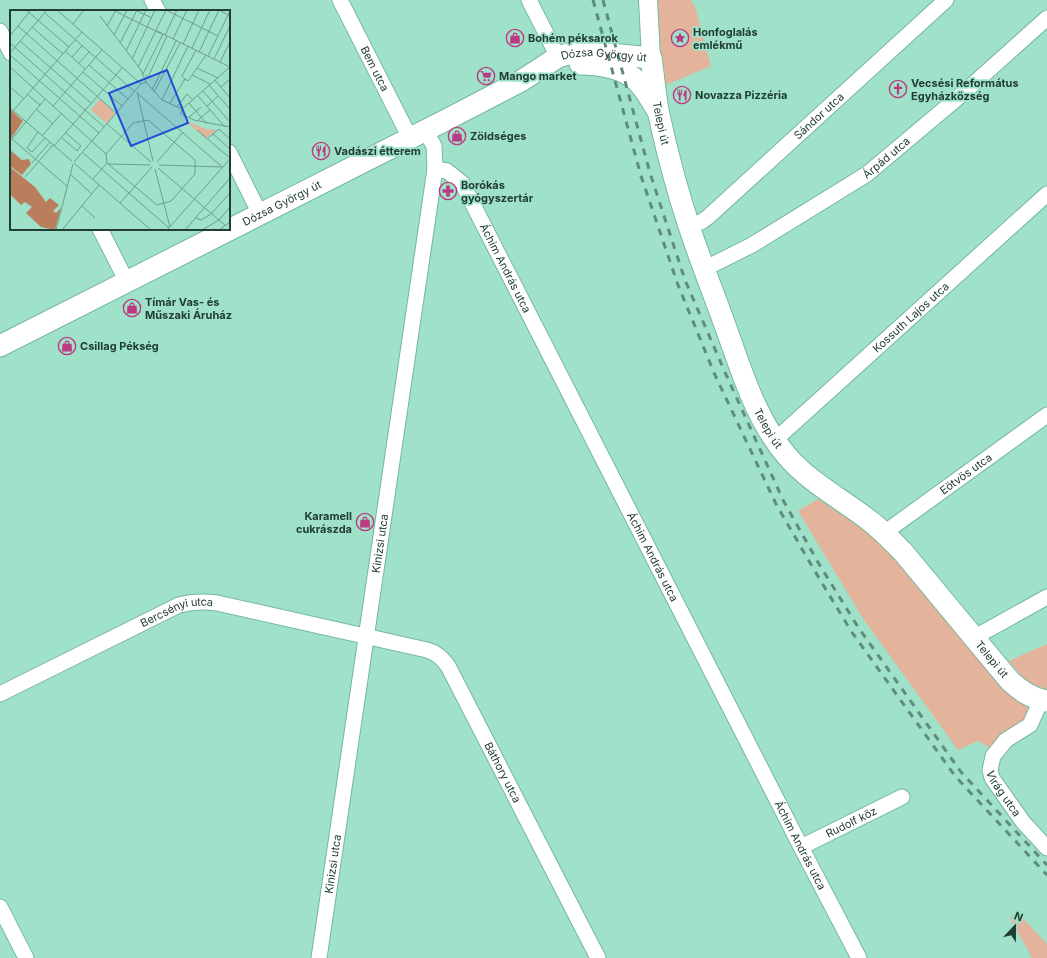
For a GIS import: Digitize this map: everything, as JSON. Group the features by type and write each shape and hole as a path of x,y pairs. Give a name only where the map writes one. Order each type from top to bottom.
{"main road":[{"name":"Dózsa György út","path":"230,229 521,81 558,57 568,54 590,52 651,58"},
{"name":"Dózsa György út","path":"521,81 575,64 603,66 628,74 643,67 651,58"},
{"name":"Telepi út","path":"651,58 659,114 670,162 689,225 740,366 760,413 775,440 787,456 810,478 870,520 884,532 903,552 975,637 1010,681 1020,690 1044,701"},
{"path":"628,74 637,81 659,114"},
{"name":"Dózsa György út","path":"0,346 228,230"}],"street":[{"path":"152,0 157,10"},
{"name":"Bem utca","path":"340,0 418,134"},
{"path":"529,0 558,57"},
{"path":"648,0 651,58"},
{"name":"Sándor utca","path":"689,225 701,222 708,217 946,0"},
{"name":"Árpád utca","path":"704,269 752,246 867,174 961,95 1047,18"},
{"path":"0,31 10,51"},
{"name":"Kinizsi utca","path":"319,958 435,169 434,146 418,134"},
{"path":"230,154 260,214"},
{"name":"Áchim András utca","path":"435,169 447,171 462,183 859,958"},
{"name":"Kossuth Lajos utca","path":"775,440 1047,194"},
{"path":"100,230 126,282"},
{"name":"Eötvös utca","path":"884,532 1047,415"},
{"path":"975,637 1047,597"},
{"name":"Bercsényi utca","path":"0,694 179,605 192,602 204,601 217,603 366,636"},
{"name":"Báthory utca","path":"366,636 427,650 436,653 443,659 448,666 598,958"},
{"name":"Virág utca","path":"1044,701 1030,725 1006,740 994,756 990,770 992,778 1023,822 1047,848"},
{"name":"Rudolf köz","path":"801,847 902,797"},
{"path":"0,907 26,958"}],"shaded area":[{"path":"654,0 690,0 695,6 711,66 661,86"},
{"path":"818,499 886,545 1042,711 993,750 978,741 958,750 864,620 798,511"},
{"path":"1047,644 1047,689 1027,683 1009,661"},
{"path":"1018,913 1047,944 1047,958 1032,958 1010,918"}],"railway":[{"path":"593,0 641,176 678,285 715,375 776,504 851,631 955,776 1047,875"},
{"path":"603,0 650,173 685,280 783,500 819,564 858,627 961,772 1047,865"}],"place":[{"name":"Bohém péksarok","path":"515,38"},
{"name":"Honfoglalás emlékmű","path":"680,38"},
{"name":"Mango market","path":"486,76"},
{"name":"Vecsési Református Egyházközség","path":"898,89"},
{"name":"Novazza Pizzéria","path":"682,95"},
{"name":"Zöldséges","path":"457,136"},
{"name":"Vadászi étterem","path":"321,151"},
{"name":"Borókás gyógyszertár","path":"448,191"},
{"name":"Tímár Vas- és Műszaki Áruház","path":"132,308"},
{"name":"Csillag Pékség","path":"67,346"},
{"name":"Karamell cukrászda","path":"365,522"}]}
